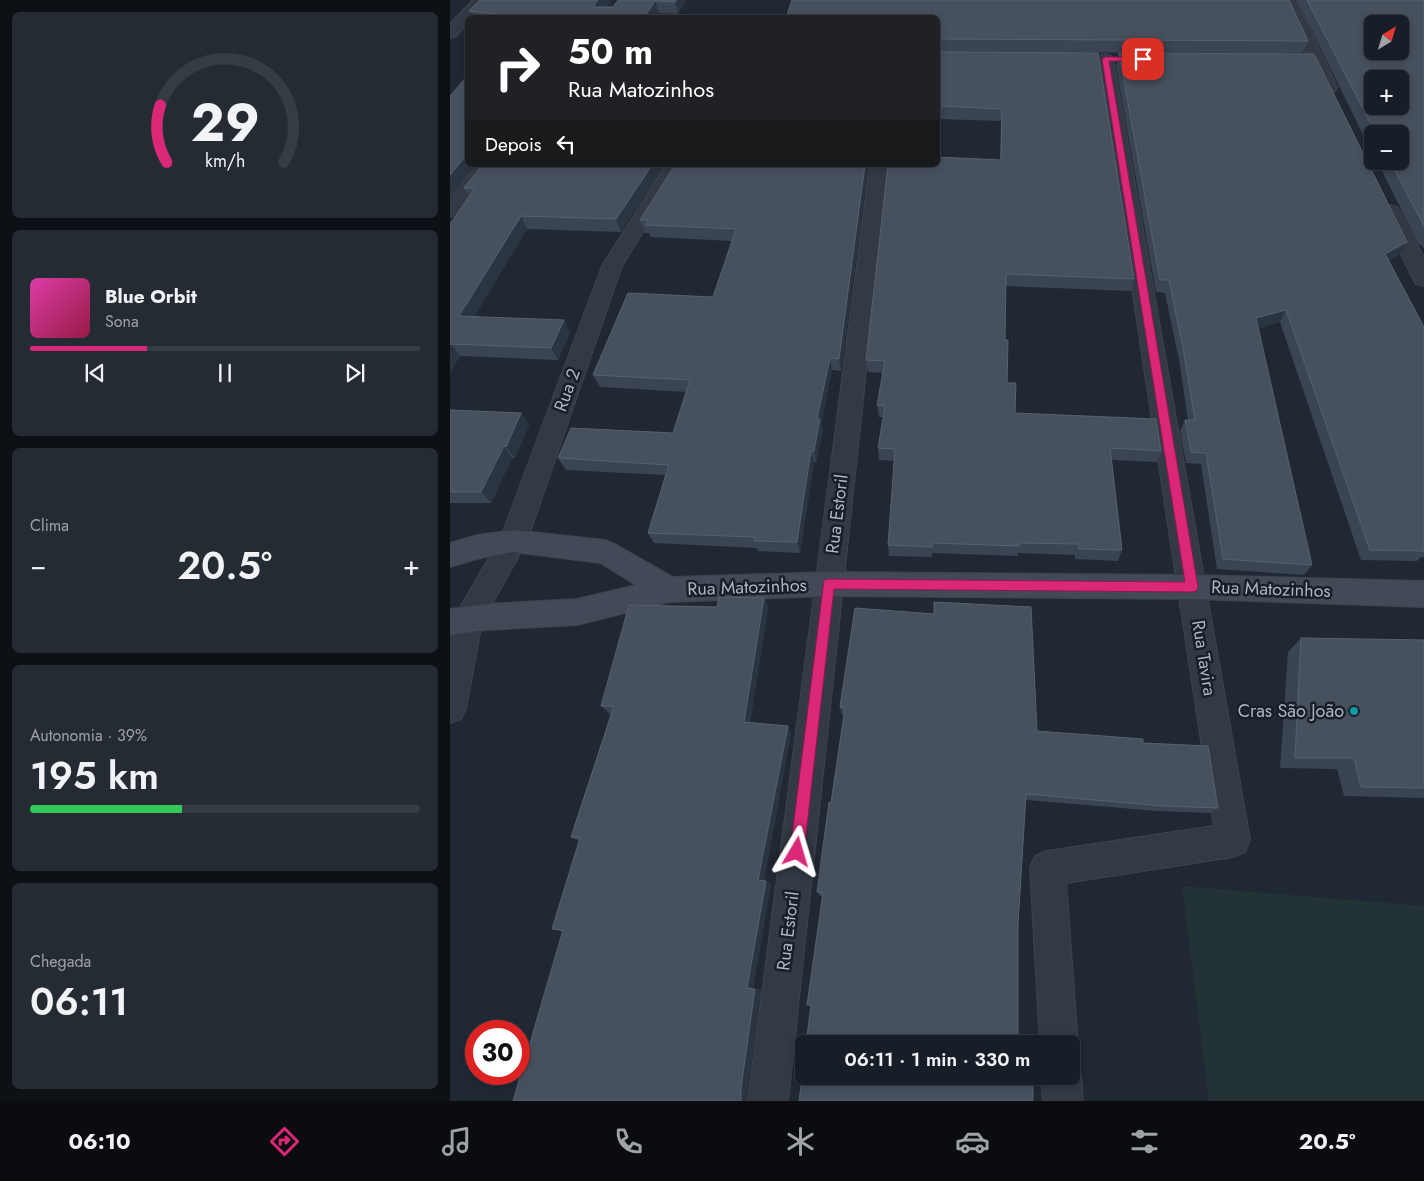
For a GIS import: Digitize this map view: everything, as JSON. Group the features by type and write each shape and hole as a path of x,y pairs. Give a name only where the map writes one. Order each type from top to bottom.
{"street":[{"path":"467,15 481,0"},
{"path":"1289,0 1337,103"},
{"path":"450,34 465,18"},
{"path":"450,34 465,36"},
{"name":"Rua Tavira","path":"1058,1035 1048,868 1233,840 1105,59"},
{"path":"1297,60 1316,60"},
{"path":"450,211 485,167"},
{"name":"Rua 2","path":"459,621 513,541 612,266 675,167"},
{"name":"Rua Estoril","path":"768,1101 878,167"},
{"path":"1385,200 1424,279"},
{"path":"450,555 478,547 513,541 605,552 669,590"},
{"name":"Rua Matozinhos","path":"459,621 577,612 669,590 829,584 1192,587 1424,594"},
{"path":"450,642 459,621"},
{"path":"450,708 459,621"},
{"path":"1061,1085 1062,1101"}],"shaded area":[{"path":"1182,886 1424,906 1424,1101 1209,1101"}],"building":[{"path":"480,0 598,0 594,5 595,7 613,7 618,0 676,0 675,2 655,1 646,15 502,15 469,11"},
{"path":"792,0 1289,0 1308,41 940,39 940,15 787,15"},
{"path":"1307,0 1424,0 1424,226 1395,170 1409,170 1409,125 1371,125 1366,115 1409,115 1409,70 1364,70 1364,111"},
{"path":"940,52 1098,53 1134,279 1006,274 1005,340 1008,340 1007,383 1016,383 1015,413 1156,419 1161,451 1110,448 1122,550 1079,549 1078,544 1019,543 1019,546 932,543 932,547 888,545 895,449 878,448 885,406 877,405 885,361 866,360 888,167 940,167 940,157 1001,160 1002,109 940,106"},
{"path":"1119,53 1314,54 1364,155 1364,170 1371,170 1407,242 1385,254 1424,327 1424,551 1370,550 1286,310 1256,318 1312,565 1223,559 1206,453 1191,452 1185,420 1195,420 1169,280 1160,280"},
{"path":"465,78 465,157 450,175 450,96"},
{"path":"480,167 651,167 616,219 521,216 459,316 564,320 551,348 450,345 450,224 475,188 464,188"},
{"path":"674,167 865,167 839,359 830,358 817,419 820,419 814,451 811,451 797,542 754,541 755,537 648,533 669,465 558,458 571,428 673,433 690,380 593,375 628,293 713,297 736,229 646,225 648,220 640,220"},
{"path":"450,410 521,413 506,447 504,446 481,492 450,492"},
{"path":"719,597 764,598 744,722 788,726 758,880 766,881 747,988 755,989 741,1088 741,1101 513,1101 518,1085 530,1085 530,1043 563,930 552,929 580,838 571,837 614,706 601,706 629,605 717,607"},
{"path":"934,602 1031,607 1037,731 1143,739 1143,743 1208,746 1218,808 1163,806 1026,794 1018,925 1018,1035 807,1035 811,1005 807,1005 823,893 817,892 829,802 831,803 845,708 840,707 855,608 934,614"},
{"name":"Cras São João","path":"1301,638 1424,640 1424,788 1361,787 1354,758 1295,758"},
{"path":"801,1085 1033,1085 1033,1101 799,1101"}],"place":[{"name":"Cras São João","path":"1354,711"}],"route":[{"path":"797,852 829,584 1192,587 1105,59 1143,59"}]}
